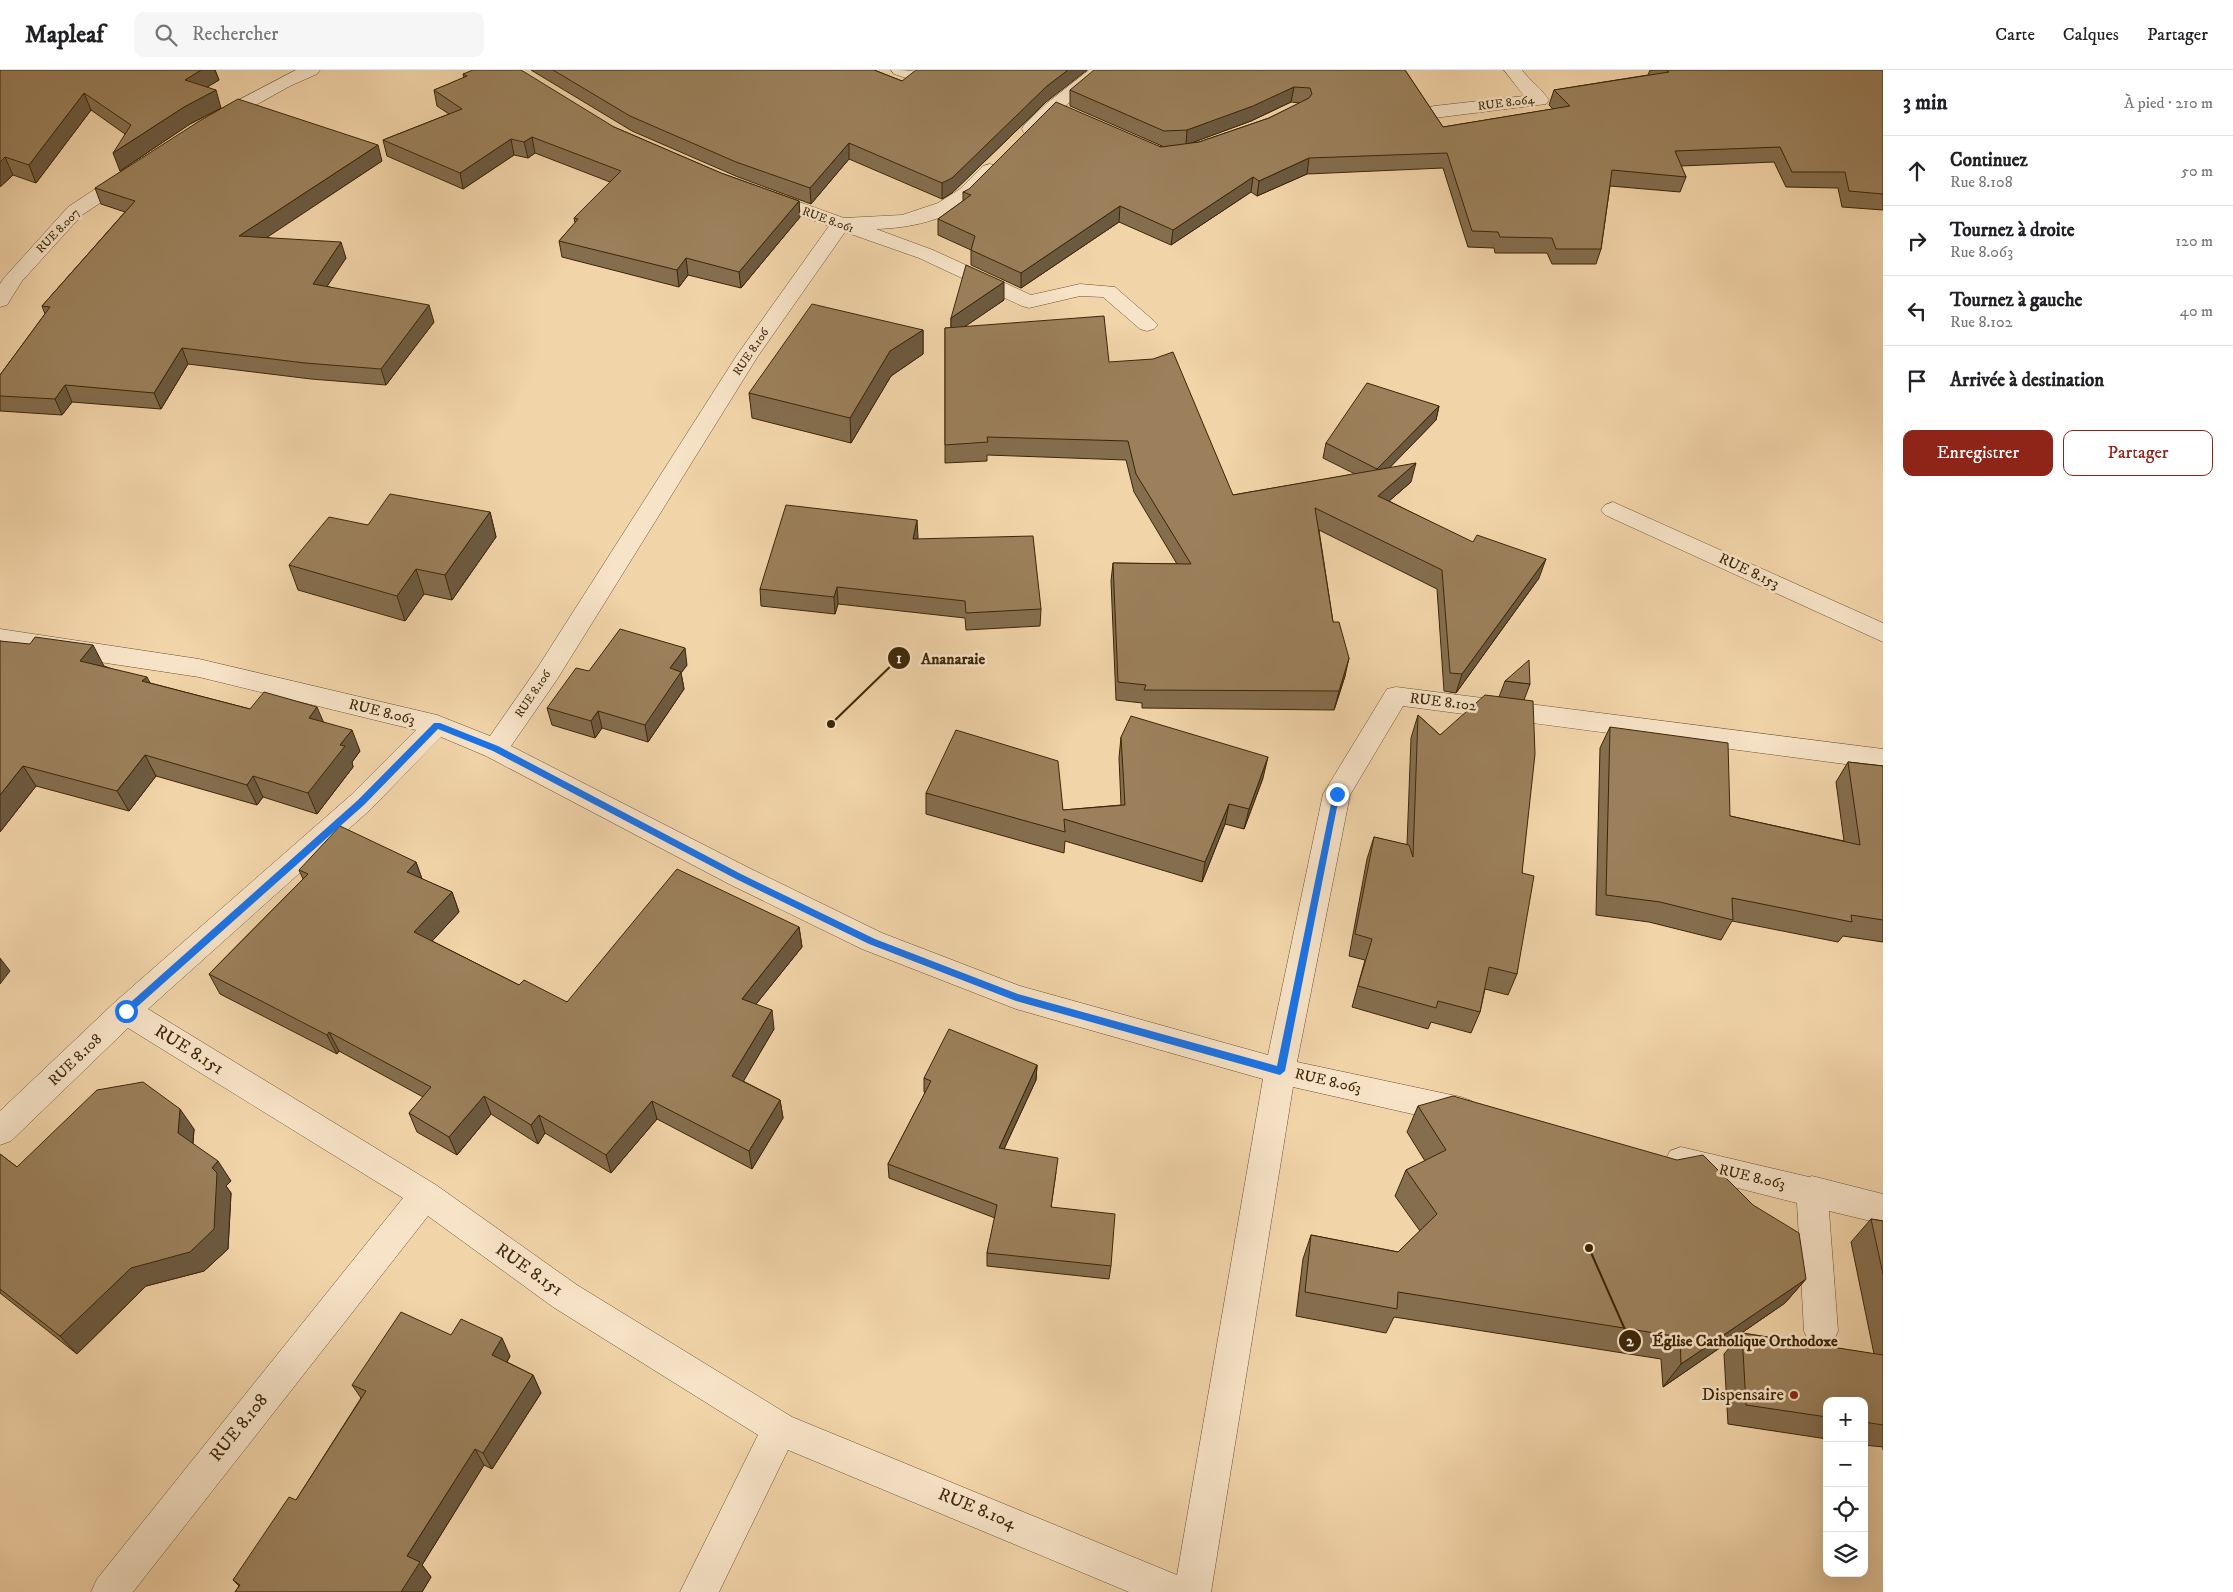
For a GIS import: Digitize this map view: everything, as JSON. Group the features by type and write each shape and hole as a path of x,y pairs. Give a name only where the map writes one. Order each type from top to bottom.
{"street":[{"path":"198,130 284,82 311,70"},
{"path":"900,70 921,78"},
{"path":"840,224 887,224 924,218 960,199 1010,150 1061,110 1100,70"},
{"name":"RUE 8.064","path":"1434,112 1540,100 1513,70"},
{"name":"RUE 8.007","path":"0,301 14,278 75,211 141,168"},
{"name":"RUE 8.061","path":"748,190 926,254 1029,302 1080,290 1108,291 1147,325"},
{"name":"RUE 8.106","path":"496,748 547,674 748,355 840,224"},
{"name":"RUE 8.153","path":"1614,510 1883,633"},
{"name":"RUE 8.063","path":"0,638 199,668 437,725 496,748 738,876 872,941 1016,997 1280,1071 1483,1116"},
{"name":"RUE 8.102","path":"1280,1071 1337,794 1396,696 1883,759"},
{"name":"RUE 8.108","path":"0,1131 126,1011 361,802 437,725"},
{"name":"RUE 8.151","path":"126,1011 425,1196 565,1296 780,1429"},
{"path":"1192,1592 1280,1071"},
{"name":"RUE 8.063","path":"1657,1156 1812,1190 1883,1209"},
{"path":"1812,1190 1821,1331"},
{"name":"RUE 8.108","path":"110,1592 425,1196"},
{"path":"699,1592 780,1429"},
{"name":"RUE 8.104","path":"780,1429 1174,1592"}],"building":[{"path":"0,70 201,70 185,80 216,90 184,107 113,153 131,125 84,93 29,165 5,157 0,162"},
{"path":"473,70 521,70 614,127 721,173 799,201 739,272 686,258 677,270 559,241 578,219 574,218 621,171 532,137 524,142 511,139 460,173 383,140 462,109 434,90 467,76 463,74"},
{"path":"553,70 874,70 902,81 916,70 1068,70 1047,86 952,178 942,183 849,143 810,188 736,162 630,116"},
{"path":"1094,70 1405,70 1443,127 1570,106 1554,90 1669,72 1666,70 1883,70 1883,194 1849,191 1845,172 1792,172 1780,147 1675,151 1686,177 1612,170 1601,249 1556,249 1552,238 1500,237 1498,232 1472,231 1447,153 1309,158 1259,181 1253,177 1173,230 1120,206 1021,273 971,250 975,236 938,219 971,195 963,192 969,189 1056,102 1161,147 1199,142 1269,118 1309,98 1312,94 1310,88 1294,87 1253,106 1187,130 1164,131 1070,90"},
{"path":"238,99 378,145 239,236 341,242 313,284 429,305 381,369 305,363 182,348 154,393 65,385 55,399 0,396 0,375 50,307 42,306 135,201 95,188 201,120"},
{"path":"966,265 1004,282 951,318"},
{"path":"812,304 923,330 890,351 850,418 749,393"},
{"path":"1104,316 1109,362 1153,359 1173,352 1233,495 1416,463 1378,496 1473,542 1477,535 1546,559 1462,674 1450,673 1442,570 1315,508 1333,622 1339,622 1349,658 1339,691 1144,690 1146,685 1118,682 1113,563 1191,564 1136,474 1128,441 987,437 988,442 945,445 945,328"},
{"path":"1367,383 1439,406 1377,469 1326,443"},
{"path":"390,494 490,512 445,575 416,569 397,596 289,565 329,517 368,525"},
{"path":"786,505 917,520 913,539 1033,536 1041,609 966,613 965,601 837,587 834,597 760,589"},
{"path":"620,629 685,648 670,668 681,672 645,725 598,711 591,721 547,708 576,668 589,671"},
{"path":"35,637 93,645 80,661 147,677 142,681 250,709 264,692 317,707 309,718 352,730 340,745 345,746 308,793 253,776 247,785 145,755 117,791 23,766 0,795 0,641 30,644"},
{"path":"1529,660 1530,684 1505,681"},
{"path":"1485,695 1533,701 1535,754 1522,873 1534,876 1517,974 1489,967 1480,1012 1438,1001 1436,1008 1358,986 1372,939 1355,934 1374,837 1409,845 1413,857 1418,715 1440,735"},
{"path":"1131,716 1268,757 1249,809 1229,804 1205,862 1064,819 1065,832 926,793 956,730 1058,761 1063,810 1125,805 1121,737"},
{"path":"1610,727 1728,743 1730,816 1860,845 1848,762 1883,766 1883,920 1851,915 1852,922 1732,898 1733,920 1660,902 1606,895"},
{"path":"340,826 416,862 407,872 452,892 414,932 519,985 524,980 567,1002 677,869 799,927 742,999 772,1010 732,1076 780,1100 749,1151 652,1101 606,1155 539,1115 531,1125 484,1096 449,1137 409,1113 431,1087 329,1032 327,1035 209,974 308,874 299,870"},
{"path":"949,1029 1037,1065 999,1148 1058,1158 1051,1207 1115,1214 1111,1266 987,1253 997,1205 888,1164 931,1081 924,1078"},
{"path":"143,1082 180,1109 178,1133 218,1161 212,1168 217,1173 214,1229 190,1252 131,1268 60,1336 0,1289 0,1154 17,1167 97,1090"},
{"path":"1453,1096 1677,1160 1703,1155 1753,1205 1799,1233 1806,1279 1681,1364 1680,1337 1398,1292 1397,1309 1305,1292 1311,1235 1398,1252 1437,1214 1406,1170 1446,1150 1418,1106"},
{"path":"1871,1219 1883,1221 1883,1274"},
{"path":"401,1312 451,1335 461,1319 502,1338 492,1355 533,1375 483,1453 475,1449 407,1556 420,1562 401,1592 235,1592 240,1585 233,1580 289,1497 296,1500 366,1391 352,1385"},
{"path":"1742,1333 1883,1355 1883,1425 1868,1423 1868,1397 1823,1397 1823,1416 1746,1405"}],"place":[{"name":"Ananaraie","path":"831,724"},
{"name":"Église Catholique Orthodoxe","path":"1589,1248"},
{"name":"Dispensaire","path":"1794,1395"}],"route":[{"path":"126,1011 361,802 437,725 496,748 738,876 872,941 1016,997 1280,1071 1337,794"}]}
